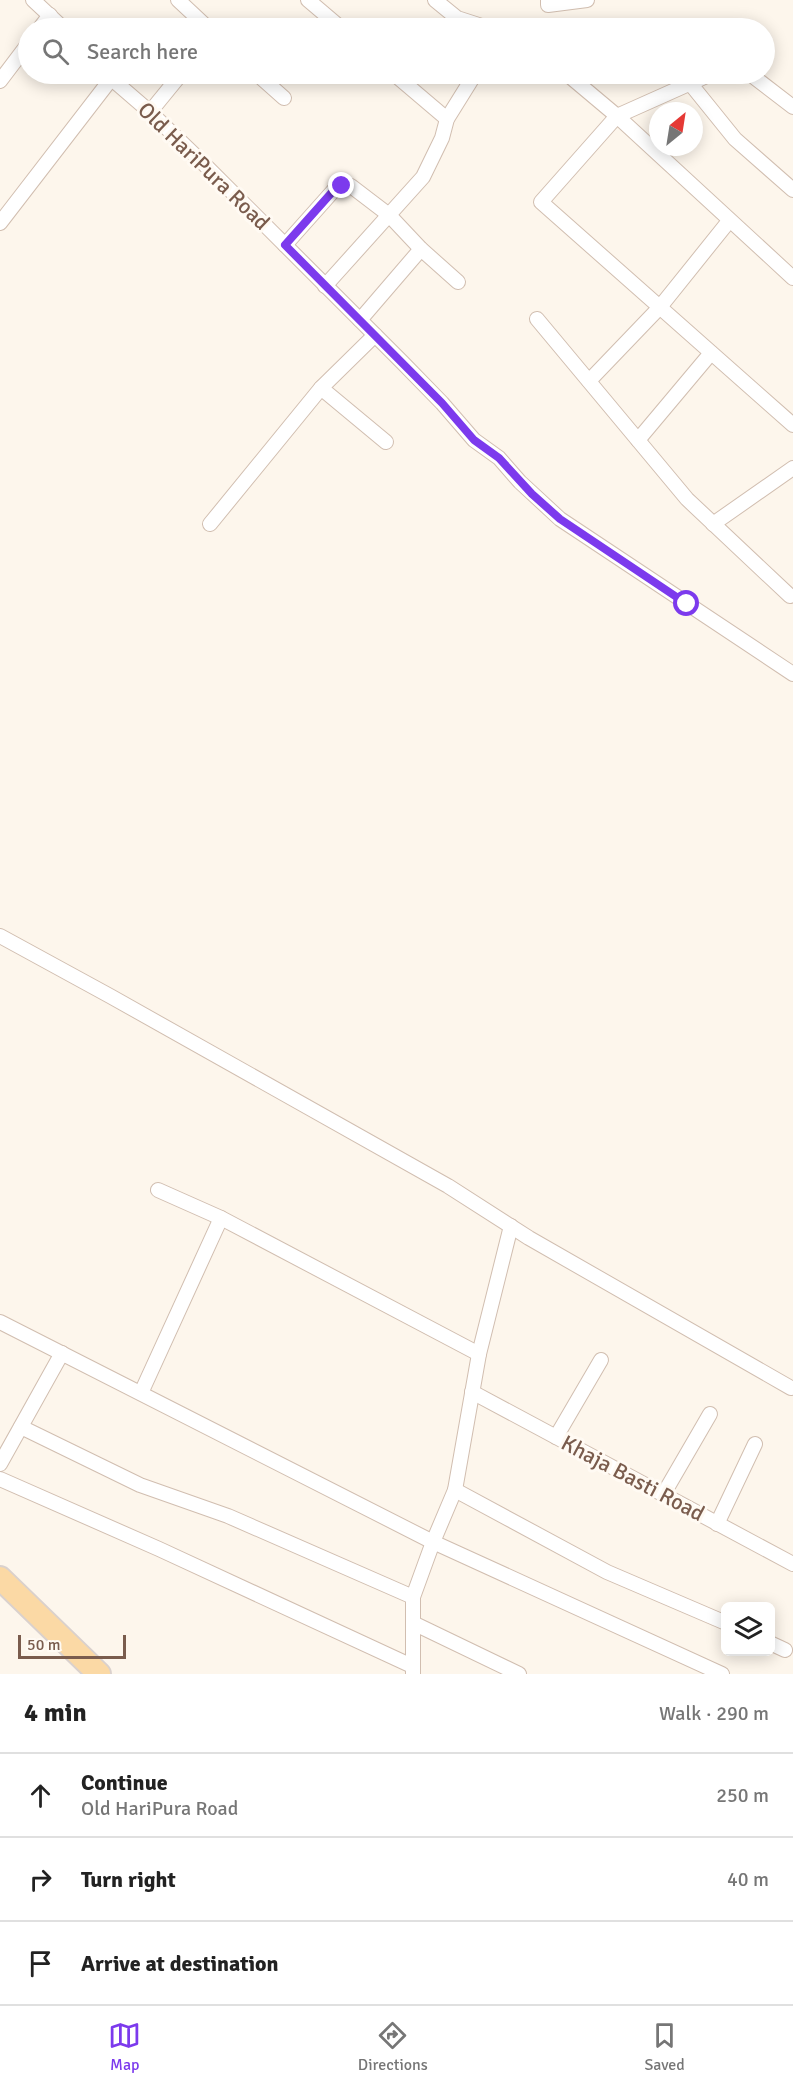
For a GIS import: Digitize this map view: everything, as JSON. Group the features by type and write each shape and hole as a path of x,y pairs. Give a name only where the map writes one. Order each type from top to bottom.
{"main road":[{"path":"0,1578 99,1674"}],"street":[{"path":"33,0 53,18"},
{"path":"178,0 197,18"},
{"path":"308,0 329,18"},
{"path":"435,0 457,18"},
{"path":"457,0 457,18"},
{"path":"548,0 548,5 587,0"},
{"path":"0,81 18,57"},
{"path":"0,223 102,84"},
{"name":"Old HariPura Road","path":"117,84 150,112 285,245 442,403 474,440 499,458 520,482 560,519 793,674"},
{"path":"150,112 173,84"},
{"path":"268,84 284,98"},
{"path":"406,84 447,119"},
{"path":"325,286 423,177 442,138 447,119 469,84"},
{"path":"579,84 617,116 793,278"},
{"path":"685,84 617,116 541,202 793,425"},
{"path":"691,84 735,139 793,190"},
{"path":"763,84 793,106"},
{"path":"285,245 334,190 342,186 351,186 389,215 421,249 458,282"},
{"path":"589,381 660,307 729,221"},
{"path":"360,320 421,249"},
{"path":"537,319 687,499 790,596"},
{"path":"210,524 321,388 375,335"},
{"path":"638,440 711,352"},
{"path":"321,388 386,442"},
{"path":"713,524 793,468"},
{"path":"0,936 448,1186 511,1226 791,1388"},
{"path":"158,1190 221,1218 479,1354"},
{"path":"141,1393 221,1218"},
{"path":"0,1479 169,1554 413,1670 413,1597 455,1490 479,1354 511,1226"},
{"path":"0,1322 433,1542 722,1674"},
{"path":"0,1464 62,1353"},
{"path":"556,1437 601,1360"},
{"name":"Khaja Basti Road","path":"472,1392 793,1564"},
{"path":"663,1494 710,1414"},
{"path":"21,1427 140,1485 228,1516 413,1597"},
{"path":"717,1524 755,1444"},
{"path":"455,1490 607,1572 721,1621"},
{"path":"413,1623 519,1674"},
{"path":"775,1645 785,1650"}],"route":[{"path":"342,186 334,190 285,245 442,403 474,440 499,458 532,494 560,519 687,604"}]}
